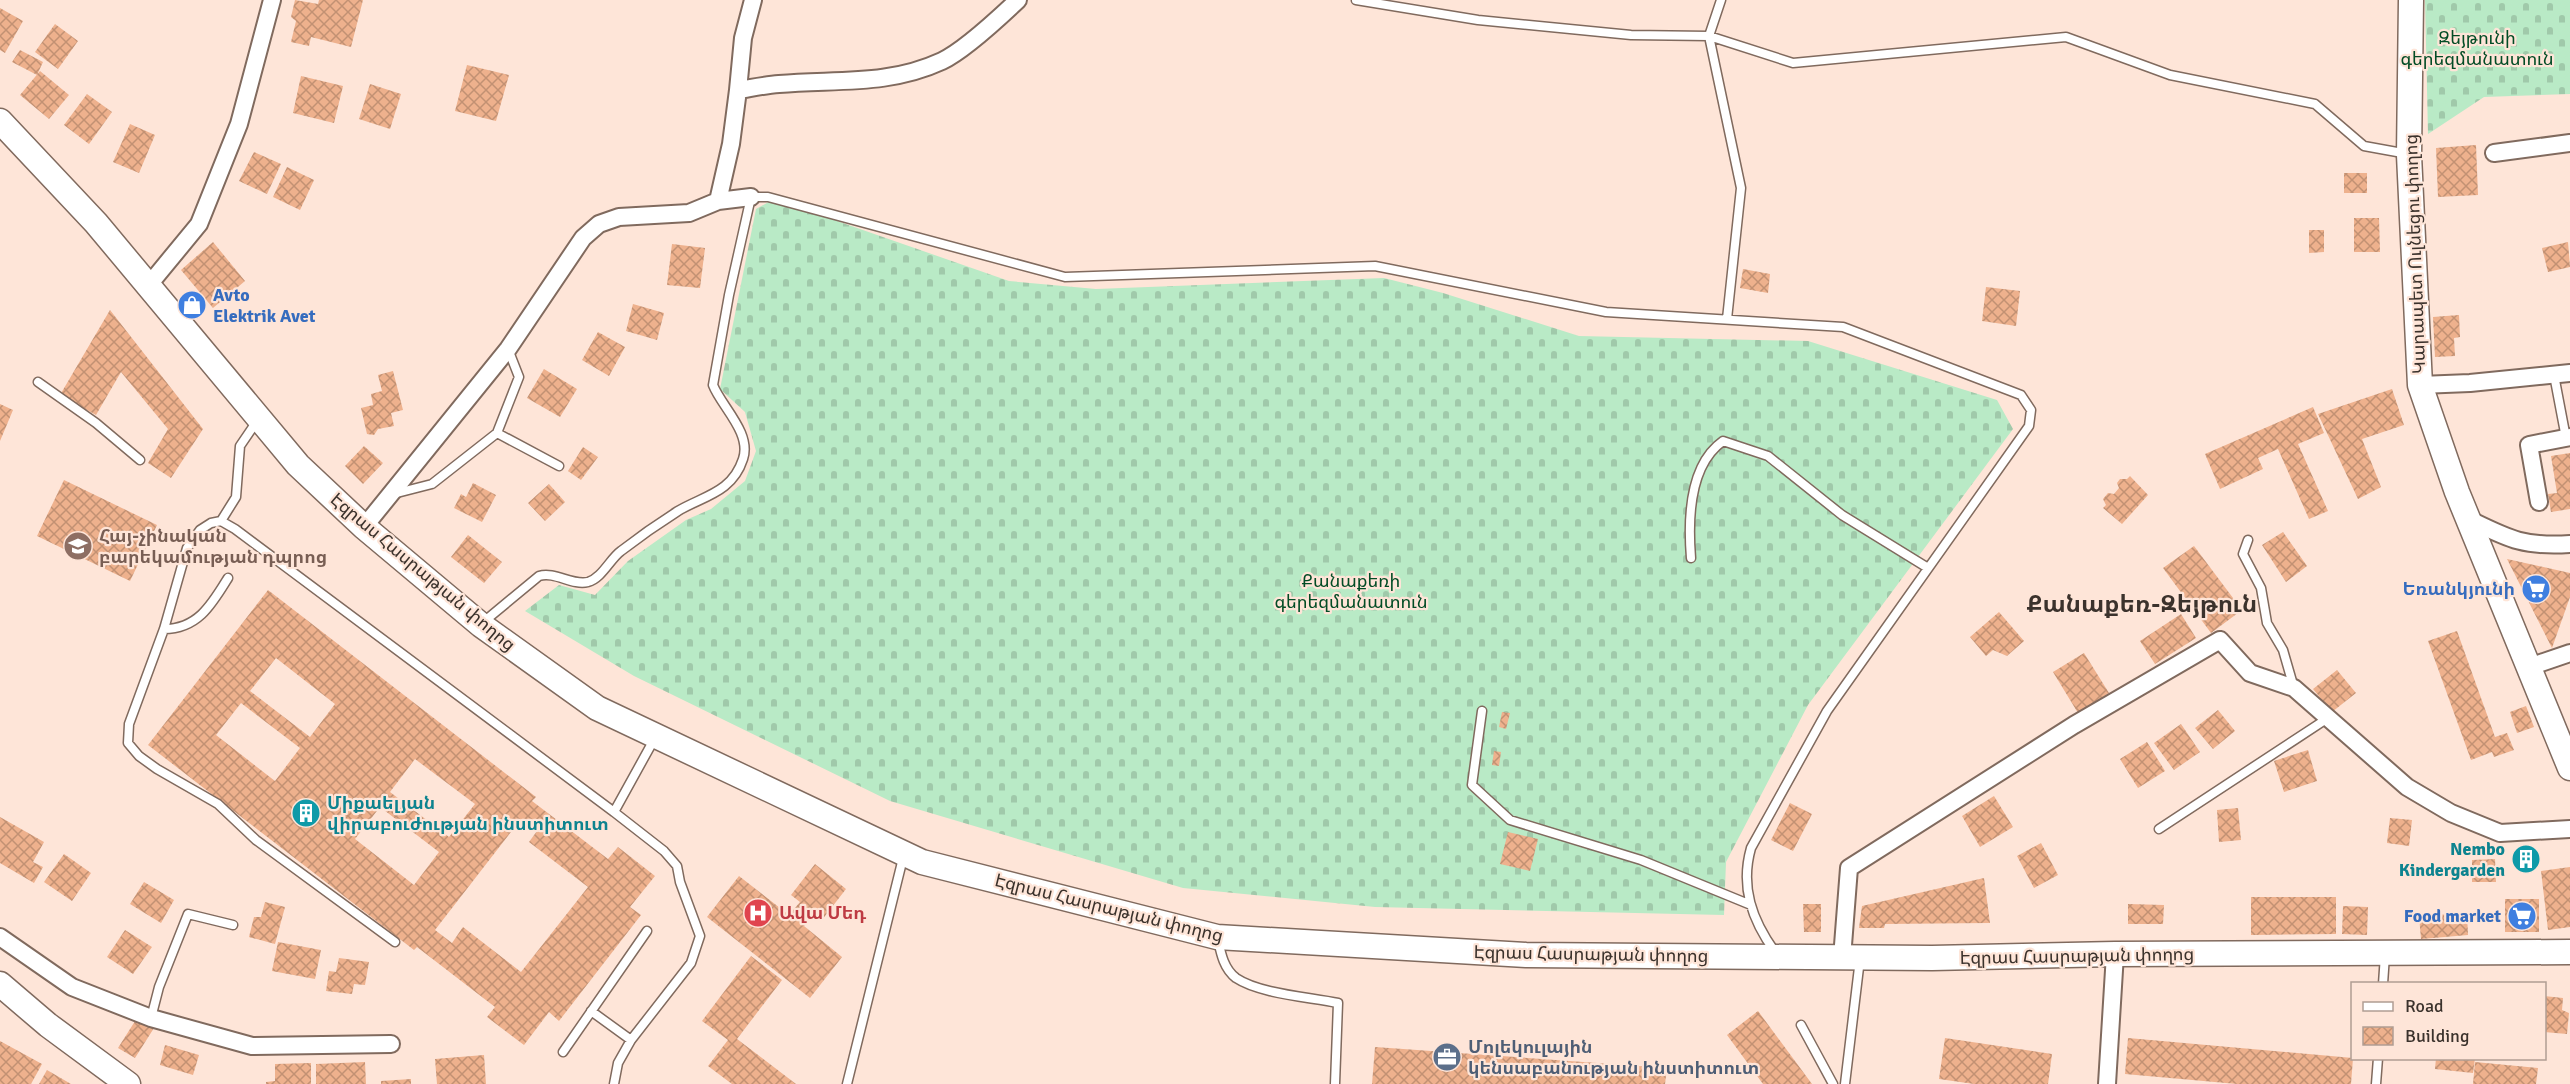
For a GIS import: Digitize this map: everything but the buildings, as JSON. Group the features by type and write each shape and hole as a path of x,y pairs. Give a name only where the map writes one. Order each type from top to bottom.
{"street":[{"path":"148,286 199,224 239,124 272,0"},
{"path":"718,201 731,144 743,38 753,0"},
{"path":"738,90 779,84 861,82 903,75 944,60 1018,0"},
{"name":"Կարապետ Ուլնեցու փողոց","path":"2411,0 2409,155 2420,385 2468,519 2570,768"},
{"name":"Էզրաս Հասրաթյան փողոց","path":"0,121 96,223 256,421 292,472 476,631 595,716 654,740 903,858 1218,940 1498,963 2115,958 2384,967 2570,968"},
{"name":"Էզրաս Հասրաթյան փողոց","path":"0,134 93,231 166,323 256,421 298,465 364,527 481,625 597,708 654,740"},
{"path":"2494,153 2570,143"},
{"path":"364,527 508,349 583,238 599,224 619,217 689,213 718,201 751,197"},
{"path":"2420,385 2562,374"},
{"path":"2539,502 2529,445 2568,438"},
{"path":"2468,519 2511,541 2546,545 2570,544"},
{"path":"1854,961 1849,868 2074,725 2220,640 2250,673 2294,688 2407,787 2451,813 2500,833 2570,829"},
{"path":"2529,667 2570,653"},
{"path":"0,938 72,987 151,1018 252,1046 391,1044"},
{"name":"Էզրաս Հասրաթյան փողոց","path":"1218,940 1526,955 1854,961"},
{"name":"Էզրաս Հասրաթյան փողոց","path":"2384,967 2570,952"},
{"path":"2107,1084 2115,958"},
{"path":"0,984 48,1025 128,1084"}],"lane":[{"path":"1356,0 1384,2 1478,20 1631,35 1708,36 1792,63 2066,37 2170,75 2315,104 2364,146 2409,155"},
{"path":"1721,0 1708,36 1742,188 1727,319"},
{"path":"481,625 539,576 547,575 580,582 594,579 619,552 680,510 705,500 730,481 744,457 742,438 733,413 718,398 713,385 729,296 751,197 768,197 1065,278 1375,266 1606,312 1843,327 2021,395 2031,410 2029,426 1827,711 1751,848 1745,870 1751,905 1759,930 1780,958"},
{"path":"393,494 432,484 498,433 519,377 508,349"},
{"path":"2562,374 2568,438"},
{"path":"38,382 96,423 140,460"},
{"path":"221,522 236,497 240,446 256,421"},
{"path":"498,433 559,466"},
{"path":"1691,558 1689,531 1694,491 1708,457 1723,441 1768,456 1842,515 1928,568"},
{"path":"395,942 256,840 218,804 157,769 139,756 128,743 129,724 165,629 187,548 192,538 211,523 221,522 235,528 614,812 664,851 677,866 700,936 691,963 631,1040 618,1063 615,1084"},
{"path":"2248,540 2243,554 2261,588 2267,623 2283,650 2294,688"},
{"path":"165,629 182,629 197,620 228,578"},
{"path":"1482,711 1472,785 1510,820 1641,860 1751,905"},
{"path":"2159,829 2328,718"},
{"path":"614,812 654,740"},
{"path":"847,1084 903,858"},
{"path":"151,1018 159,987 188,914 233,925"},
{"path":"563,1052 646,930"},
{"path":"1218,940 1223,962 1236,978 1260,987 1338,1003 1335,1084"},
{"path":"1845,1084 1854,961"},
{"path":"591,1011 631,1040"},
{"path":"1801,1025 1833,1084"},
{"path":"2376,1084 2378,1060"}],"green space":[{"name":"Զեյթունի գերեզմանատուն","path":"2425,0 2570,0 2570,94 2484,97 2428,134"},
{"name":"Քանաքեռի գերեզմանատուն","path":"774,199 1009,281 1096,289 1384,278 1443,293 1579,336 1808,341 1997,400 2013,429 1808,705 1726,862 1724,915 1375,907 1183,888 890,801 634,676 525,611 559,585 595,595 628,561 686,520 711,509 745,481 756,451 745,412 720,389 756,209"}],"place":[{"name":"Avto Elektrik Avet","path":"192,305"},
{"name":"Հայ-չինական բարեկամության դպրոց","path":"78,546"},
{"name":"Եռանկյունի","path":"2536,589"},
{"name":"Միքաելյան վիրաբուժության ինստիտուտ","path":"306,813"},
{"name":"Nembo Kindergarden","path":"2526,859"},
{"name":"Ավա Մեդ","path":"758,913"},
{"name":"Food market","path":"2522,916"},
{"name":"Մոլեկուլային կենսաբանության ինստիտուտ","path":"1447,1057"}],"district":[{"name":"Քանաքեռ-Զեյթուն","path":"2142,604"}]}
